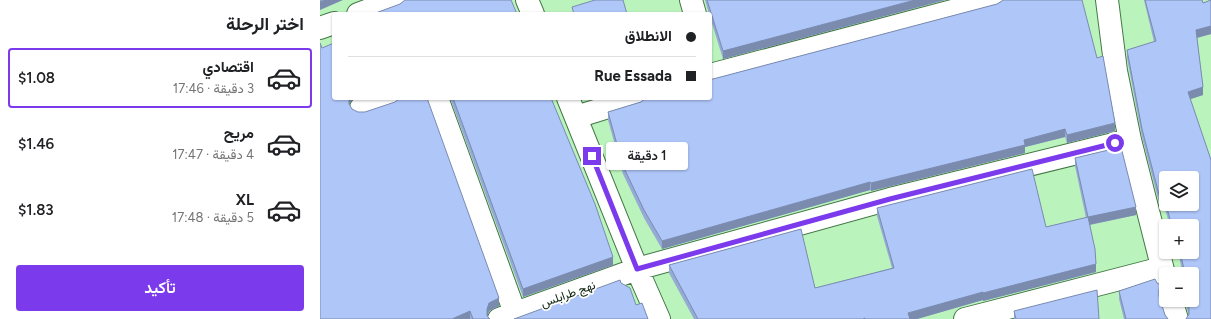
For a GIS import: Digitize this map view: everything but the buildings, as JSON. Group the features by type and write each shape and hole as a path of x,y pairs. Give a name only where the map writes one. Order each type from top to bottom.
{"street":[{"path":"363,12 396,0"},
{"path":"401,0 405,12"},
{"path":"527,0 532,12"},
{"path":"691,0 694,12"},
{"path":"712,71 994,0"},
{"path":"1107,0 1116,71 1130,140 1162,267"},
{"path":"320,28 332,24"},
{"path":"361,108 386,100"},
{"path":"438,100 507,316"},
{"path":"624,100 572,108 637,269 659,319"},
{"name":"نهج طرابلس","path":"507,316 637,269 890,199 1130,140"},
{"path":"965,319 1004,314 1159,276"},
{"path":"1173,307 1177,319"}],"route":[{"path":"592,156 637,269 890,199 1115,143"}]}
